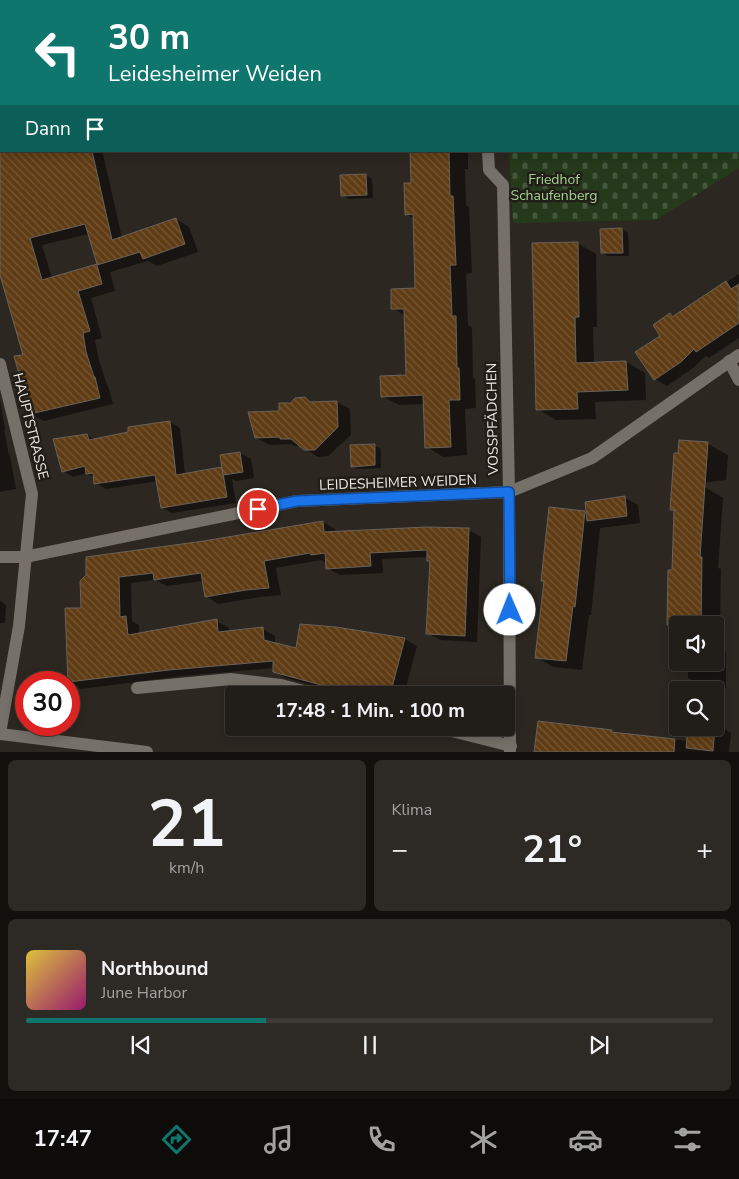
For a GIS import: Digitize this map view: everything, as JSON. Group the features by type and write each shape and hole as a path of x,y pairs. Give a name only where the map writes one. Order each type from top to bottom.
{"street":[{"name":"VOSSPFÄDCHEN","path":"488,152 489,170 503,185 509,492 510,749"},
{"name":"LEIDESHEIMER WEIDEN","path":"0,557 25,557 297,501 509,492 592,458 734,358"},
{"path":"734,358 739,380"},
{"name":"HAUPTSTRASSE","path":"0,364 32,494 19,626 0,734"},
{"path":"137,688 231,679 285,686"},
{"path":"0,734 147,752"},
{"path":"467,736 510,749"}],"green space":[{"name":"Friedhof Schaufenberg","path":"509,152 739,152 739,168 656,220 513,223"}],"building":[{"path":"0,152 92,152 112,240 176,218 185,244 143,259 140,252 97,265 102,284 78,291 90,331 83,333 86,352 100,398 30,414 14,356 23,355 0,275","holes":["85,224 97,264 42,280 30,238"]},
{"path":"410,152 449,152 450,196 453,196 456,265 450,265 452,316 456,316 460,400 449,400 451,447 425,448 423,395 381,397 380,376 406,375 404,309 391,309 391,289 415,288 413,214 405,215 404,183 411,183"},
{"path":"366,174 367,195 341,196 340,175"},
{"path":"622,228 623,253 601,253 600,229"},
{"path":"578,242 579,317 575,317 576,363 626,361 628,390 577,392 578,409 536,410 532,243"},
{"path":"726,281 731,289 739,284 739,323 696,352 694,349 681,362 654,380 635,352 660,336 653,325 670,313 672,317"},
{"path":"305,397 310,402 337,401 338,427 315,450 304,450 291,439 280,439 280,437 255,438 248,412 279,411 279,403 291,403 295,398"},
{"path":"170,421 176,475 222,467 227,497 161,508 155,475 94,484 93,473 86,474 85,466 62,472 53,439 87,434 89,440 128,432 128,427"},
{"path":"679,440 708,442 700,557 702,557 701,616 669,616 669,625 667,625 668,570 672,570 674,510 670,510 674,453 678,453"},
{"path":"375,444 375,465 351,467 350,445"},
{"path":"240,452 243,472 223,475 220,455"},
{"path":"625,496 627,516 587,521 585,502"},
{"path":"549,507 585,511 575,607 573,606 566,661 535,658 544,581 541,581"},
{"path":"323,521 324,532 426,527 469,528 465,636 426,634 430,561 427,561 427,550 370,553 371,566 326,569 325,553 311,555 310,553 264,561 269,588 205,597 201,573 154,580 153,573 119,577 120,617 126,616 128,635 217,619 218,632 263,627 264,640 296,648 300,624 336,627 405,638 392,686 325,686 273,672 273,661 169,670 80,681 80,671 68,671 65,608 81,608 80,581 86,575 86,557 204,541"},
{"path":"538,721 675,739 674,752 534,752"},
{"path":"687,736 714,736 713,751 686,748"}],"route":[{"path":"258,509 297,501 509,492 510,610"}]}
